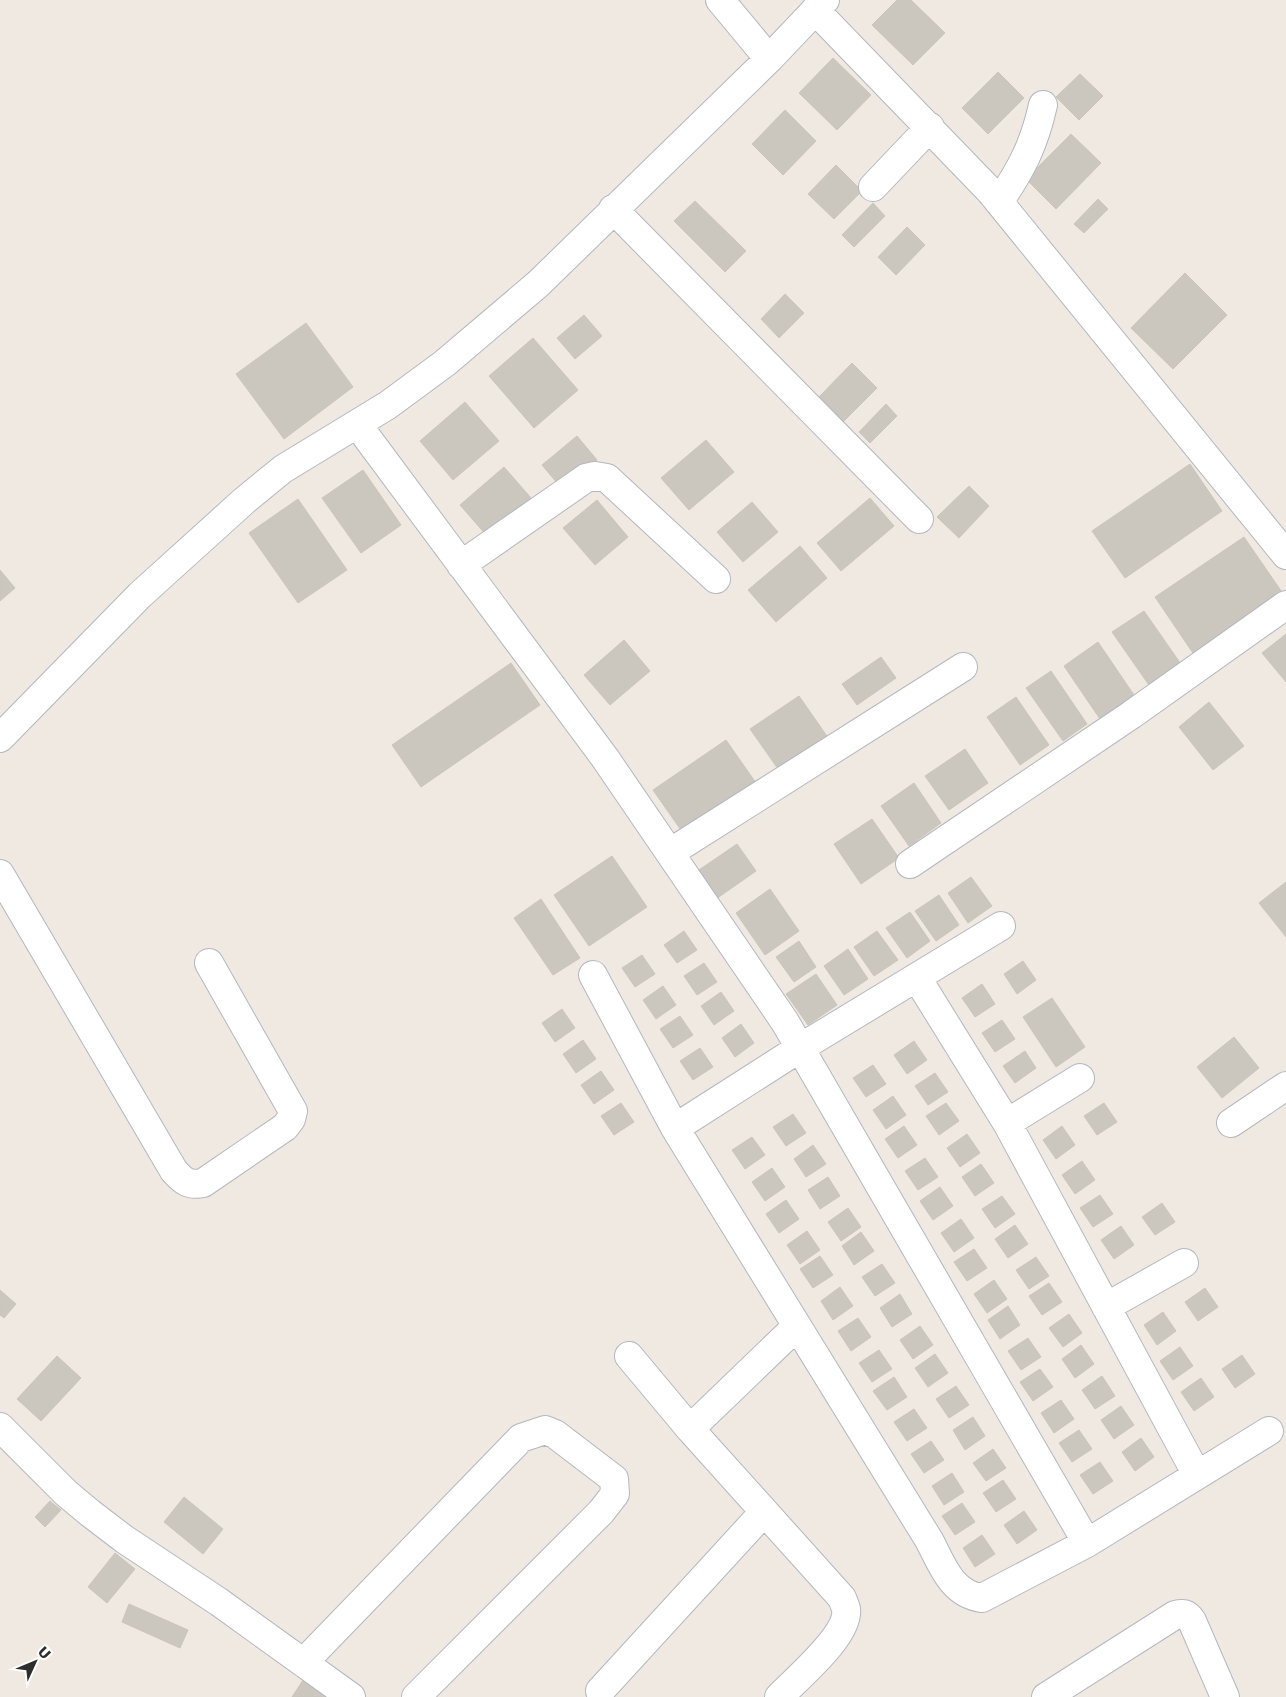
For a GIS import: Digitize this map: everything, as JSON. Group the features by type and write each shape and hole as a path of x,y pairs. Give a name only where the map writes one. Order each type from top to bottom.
{"street":[{"path":"720,0 769,59"},
{"path":"0,738 140,595 244,500 283,469 388,405 445,363 538,284 769,59 820,5 999,202 1286,555"},
{"path":"999,202 1016,176 1036,137 1043,105"},
{"path":"873,187 930,127"},
{"path":"613,209 919,518"},
{"path":"357,424 605,758 671,852 800,1048 1087,1543"},
{"path":"461,565 586,478 601,476 628,497 716,580"},
{"path":"910,864 1131,715 1286,605"},
{"path":"671,852 963,667"},
{"path":"0,874 174,1171 184,1181 194,1185 203,1183 285,1127 291,1119 293,1111 291,1104 208,963"},
{"path":"675,1128 800,1048 1001,926"},
{"path":"593,975 675,1128 929,1540 952,1582 969,1597 982,1598 1087,1543 1269,1431"},
{"path":"918,978 1008,1123 1197,1475"},
{"path":"1008,1123 1080,1078"},
{"path":"1231,1123 1286,1086"},
{"path":"1106,1307 1184,1263"},
{"path":"690,1429 797,1326"},
{"path":"629,1356 690,1429 842,1598 846,1610 844,1622 836,1638 779,1697"},
{"path":"0,1427 66,1493 90,1513 124,1539 219,1602 351,1697"},
{"path":"304,1662 522,1438 544,1430 555,1434 614,1479 615,1494 601,1512 416,1697"},
{"path":"600,1691 764,1512"},
{"path":"1055,1695 1182,1613 1188,1615 1192,1621 1225,1697"}],"building":[{"path":"897,0 911,0 945,33 913,65 872,25"},
{"path":"833,58 871,95 837,130 799,93"},
{"path":"998,72 1024,98 988,134 962,108"},
{"path":"1080,74 1103,96 1079,120 1056,97"},
{"path":"785,110 816,141 783,175 752,144"},
{"path":"1071,134 1101,163 1056,209 1026,179"},
{"path":"836,165 862,191 834,219 808,194"},
{"path":"1098,199 1108,209 1084,233 1074,224"},
{"path":"695,201 746,251 725,272 674,221"},
{"path":"873,203 885,216 854,247 842,235"},
{"path":"907,227 925,245 896,275 878,257"},
{"path":"1185,273 1227,315 1173,369 1131,328"},
{"path":"785,294 804,313 779,338 761,319"},
{"path":"584,315 602,336 575,359 557,338"},
{"path":"306,323 353,387 284,439 236,374"},
{"path":"533,338 578,390 534,428 489,376"},
{"path":"852,363 877,388 843,422 818,398"},
{"path":"465,402 499,441 453,480 420,441"},
{"path":"886,404 897,416 870,443 859,432"},
{"path":"577,436 597,460 563,490 542,465"},
{"path":"706,440 734,472 689,510 661,478"},
{"path":"1190,464 1222,511 1125,578 1092,531"},
{"path":"504,467 531,498 487,536 460,505"},
{"path":"363,470 401,525 361,553 322,498"},
{"path":"969,486 989,506 959,538 937,517"},
{"path":"870,498 894,526 841,571 817,543"},
{"path":"298,499 347,570 298,603 249,533"},
{"path":"597,500 628,537 595,565 563,528"},
{"path":"752,502 778,532 743,562 717,532"},
{"path":"1244,537 1286,598 1197,659 1155,597"},
{"path":"800,546 827,578 776,622 748,590"},
{"path":"0,570 15,588 0,601"},
{"path":"1144,611 1183,667 1151,688 1112,632"},
{"path":"1286,634 1286,682 1262,653"},
{"path":"624,640 650,671 610,705 584,675"},
{"path":"1098,642 1134,695 1100,719 1064,666"},
{"path":"881,657 896,678 857,705 842,684"},
{"path":"511,663 540,705 421,787 392,745"},
{"path":"1051,671 1087,724 1063,741 1026,688"},
{"path":"799,696 831,742 783,776 750,729"},
{"path":"1016,697 1049,745 1020,765 987,717"},
{"path":"1209,702 1244,746 1213,770 1179,727"},
{"path":"726,740 756,783 683,833 653,790"},
{"path":"965,749 988,783 949,810 925,776"},
{"path":"914,783 941,823 909,846 881,806"},
{"path":"872,819 899,858 861,884 834,844"},
{"path":"737,844 756,871 716,899 696,872"},
{"path":"612,856 647,907 589,946 554,895"},
{"path":"971,877 992,906 968,923 948,893"},
{"path":"1286,882 1286,937 1259,903"},
{"path":"770,889 799,931 765,955 736,913"},
{"path":"939,895 959,925 936,941 915,911"},
{"path":"541,899 580,958 553,975 514,918"},
{"path":"910,912 930,941 907,958 886,928"},
{"path":"684,931 697,950 677,963 664,945"},
{"path":"877,931 898,960 874,976 854,947"},
{"path":"799,941 816,967 794,982 776,957"},
{"path":"848,949 868,979 844,995 824,966"},
{"path":"642,955 655,974 635,987 622,968"},
{"path":"1023,961 1036,980 1017,994 1004,974"},
{"path":"704,963 717,982 697,995 684,976"},
{"path":"816,974 837,1005 808,1025 786,994"},
{"path":"982,984 995,1004 975,1017 962,998"},
{"path":"663,986 676,1005 656,1019 643,1000"},
{"path":"721,992 734,1011 714,1025 701,1006"},
{"path":"1052,998 1085,1047 1056,1067 1023,1017"},
{"path":"562,1009 575,1028 555,1042 542,1023"},
{"path":"680,1016 693,1035 673,1048 660,1029"},
{"path":"1002,1020 1015,1039 995,1052 982,1033"},
{"path":"741,1024 754,1043 735,1057 722,1038"},
{"path":"1234,1037 1259,1068 1222,1098 1197,1067"},
{"path":"583,1040 596,1059 576,1073 563,1054"},
{"path":"914,1041 927,1060 907,1074 894,1055"},
{"path":"700,1048 713,1067 693,1080 680,1061"},
{"path":"1025,1051 1036,1068 1015,1083 1003,1066"},
{"path":"873,1065 886,1084 866,1097 853,1078"},
{"path":"601,1071 614,1090 594,1104 581,1085"},
{"path":"935,1073 948,1092 928,1105 915,1086"},
{"path":"893,1096 906,1115 886,1129 873,1110"},
{"path":"621,1103 634,1122 614,1135 601,1116"},
{"path":"946,1103 959,1121 939,1135 926,1116"},
{"path":"1104,1103 1117,1122 1097,1135 1084,1116"},
{"path":"793,1114 806,1133 786,1146 773,1127"},
{"path":"904,1126 917,1145 898,1158 885,1139"},
{"path":"1062,1126 1075,1145 1056,1159 1043,1140"},
{"path":"967,1134 980,1153 960,1167 947,1148"},
{"path":"752,1137 765,1155 745,1169 732,1150"},
{"path":"813,1145 826,1164 806,1177 794,1159"},
{"path":"925,1158 938,1177 918,1190 905,1171"},
{"path":"1082,1161 1095,1180 1075,1194 1062,1175"},
{"path":"981,1164 994,1183 975,1196 962,1177"},
{"path":"772,1168 785,1187 765,1201 752,1182"},
{"path":"828,1177 840,1196 820,1209 808,1190"},
{"path":"940,1187 953,1206 933,1220 920,1201"},
{"path":"1100,1195 1113,1214 1093,1227 1080,1208"},
{"path":"1002,1196 1015,1214 995,1228 982,1209"},
{"path":"786,1200 799,1219 779,1233 766,1214"},
{"path":"1162,1203 1175,1222 1155,1235 1142,1217"},
{"path":"848,1208 861,1227 841,1241 828,1222"},
{"path":"961,1219 974,1238 954,1252 941,1233"},
{"path":"1015,1225 1028,1244 1008,1258 995,1239"},
{"path":"1121,1226 1134,1245 1114,1259 1101,1240"},
{"path":"807,1231 820,1250 800,1264 787,1245"},
{"path":"861,1232 874,1251 854,1265 842,1246"},
{"path":"974,1249 987,1268 967,1281 954,1262"},
{"path":"820,1256 833,1275 813,1288 800,1269"},
{"path":"1036,1257 1049,1276 1029,1289 1016,1270"},
{"path":"882,1264 895,1283 875,1296 862,1277"},
{"path":"994,1280 1007,1299 987,1313 974,1294"},
{"path":"1049,1283 1062,1302 1042,1315 1029,1296"},
{"path":"840,1287 853,1306 833,1320 821,1301"},
{"path":"1205,1288 1218,1307 1198,1321 1185,1302"},
{"path":"0,1290 16,1304 4,1318 0,1315"},
{"path":"900,1294 912,1314 892,1327 880,1308"},
{"path":"1008,1306 1020,1325 1000,1339 988,1320"},
{"path":"1163,1312 1176,1331 1157,1345 1144,1325"},
{"path":"1069,1314 1082,1333 1063,1347 1049,1328"},
{"path":"858,1318 871,1337 851,1351 838,1331"},
{"path":"920,1326 933,1345 913,1359 900,1340"},
{"path":"1028,1338 1041,1357 1021,1370 1008,1351"},
{"path":"1081,1345 1094,1364 1075,1378 1062,1359"},
{"path":"1180,1347 1193,1366 1173,1380 1160,1361"},
{"path":"879,1350 892,1369 872,1382 859,1363"},
{"path":"935,1354 948,1373 928,1387 915,1368"},
{"path":"1242,1355 1255,1374 1235,1388 1222,1369"},
{"path":"57,1356 81,1378 41,1421 17,1399"},
{"path":"1040,1369 1053,1387 1033,1401 1020,1382"},
{"path":"1102,1376 1115,1396 1095,1409 1082,1390"},
{"path":"894,1377 907,1397 887,1410 873,1391"},
{"path":"1201,1378 1214,1397 1194,1411 1181,1392"},
{"path":"956,1386 969,1405 949,1418 936,1399"},
{"path":"1061,1400 1074,1419 1054,1433 1041,1413"},
{"path":"1121,1406 1134,1425 1114,1439 1101,1420"},
{"path":"914,1409 927,1428 907,1441 894,1422"},
{"path":"973,1417 985,1436 965,1450 953,1430"},
{"path":"1079,1430 1092,1449 1072,1462 1059,1443"},
{"path":"1141,1438 1154,1457 1135,1471 1122,1452"},
{"path":"931,1441 944,1460 924,1473 911,1454"},
{"path":"993,1449 1006,1468 986,1481 973,1463"},
{"path":"1100,1462 1113,1481 1093,1494 1080,1475"},
{"path":"952,1473 964,1492 944,1505 932,1486"},
{"path":"1003,1480 1016,1499 996,1512 983,1493"},
{"path":"184,1497 223,1529 203,1554 164,1522"},
{"path":"50,1501 61,1510 45,1527 35,1517"},
{"path":"962,1503 975,1522 955,1535 942,1516"},
{"path":"1024,1511 1037,1530 1017,1544 1004,1525"},
{"path":"982,1535 995,1554 975,1567 963,1548"},
{"path":"115,1553 135,1569 107,1603 88,1587"},
{"path":"129,1604 188,1630 180,1648 122,1622"},
{"path":"305,1677 334,1697 292,1697"}]}
